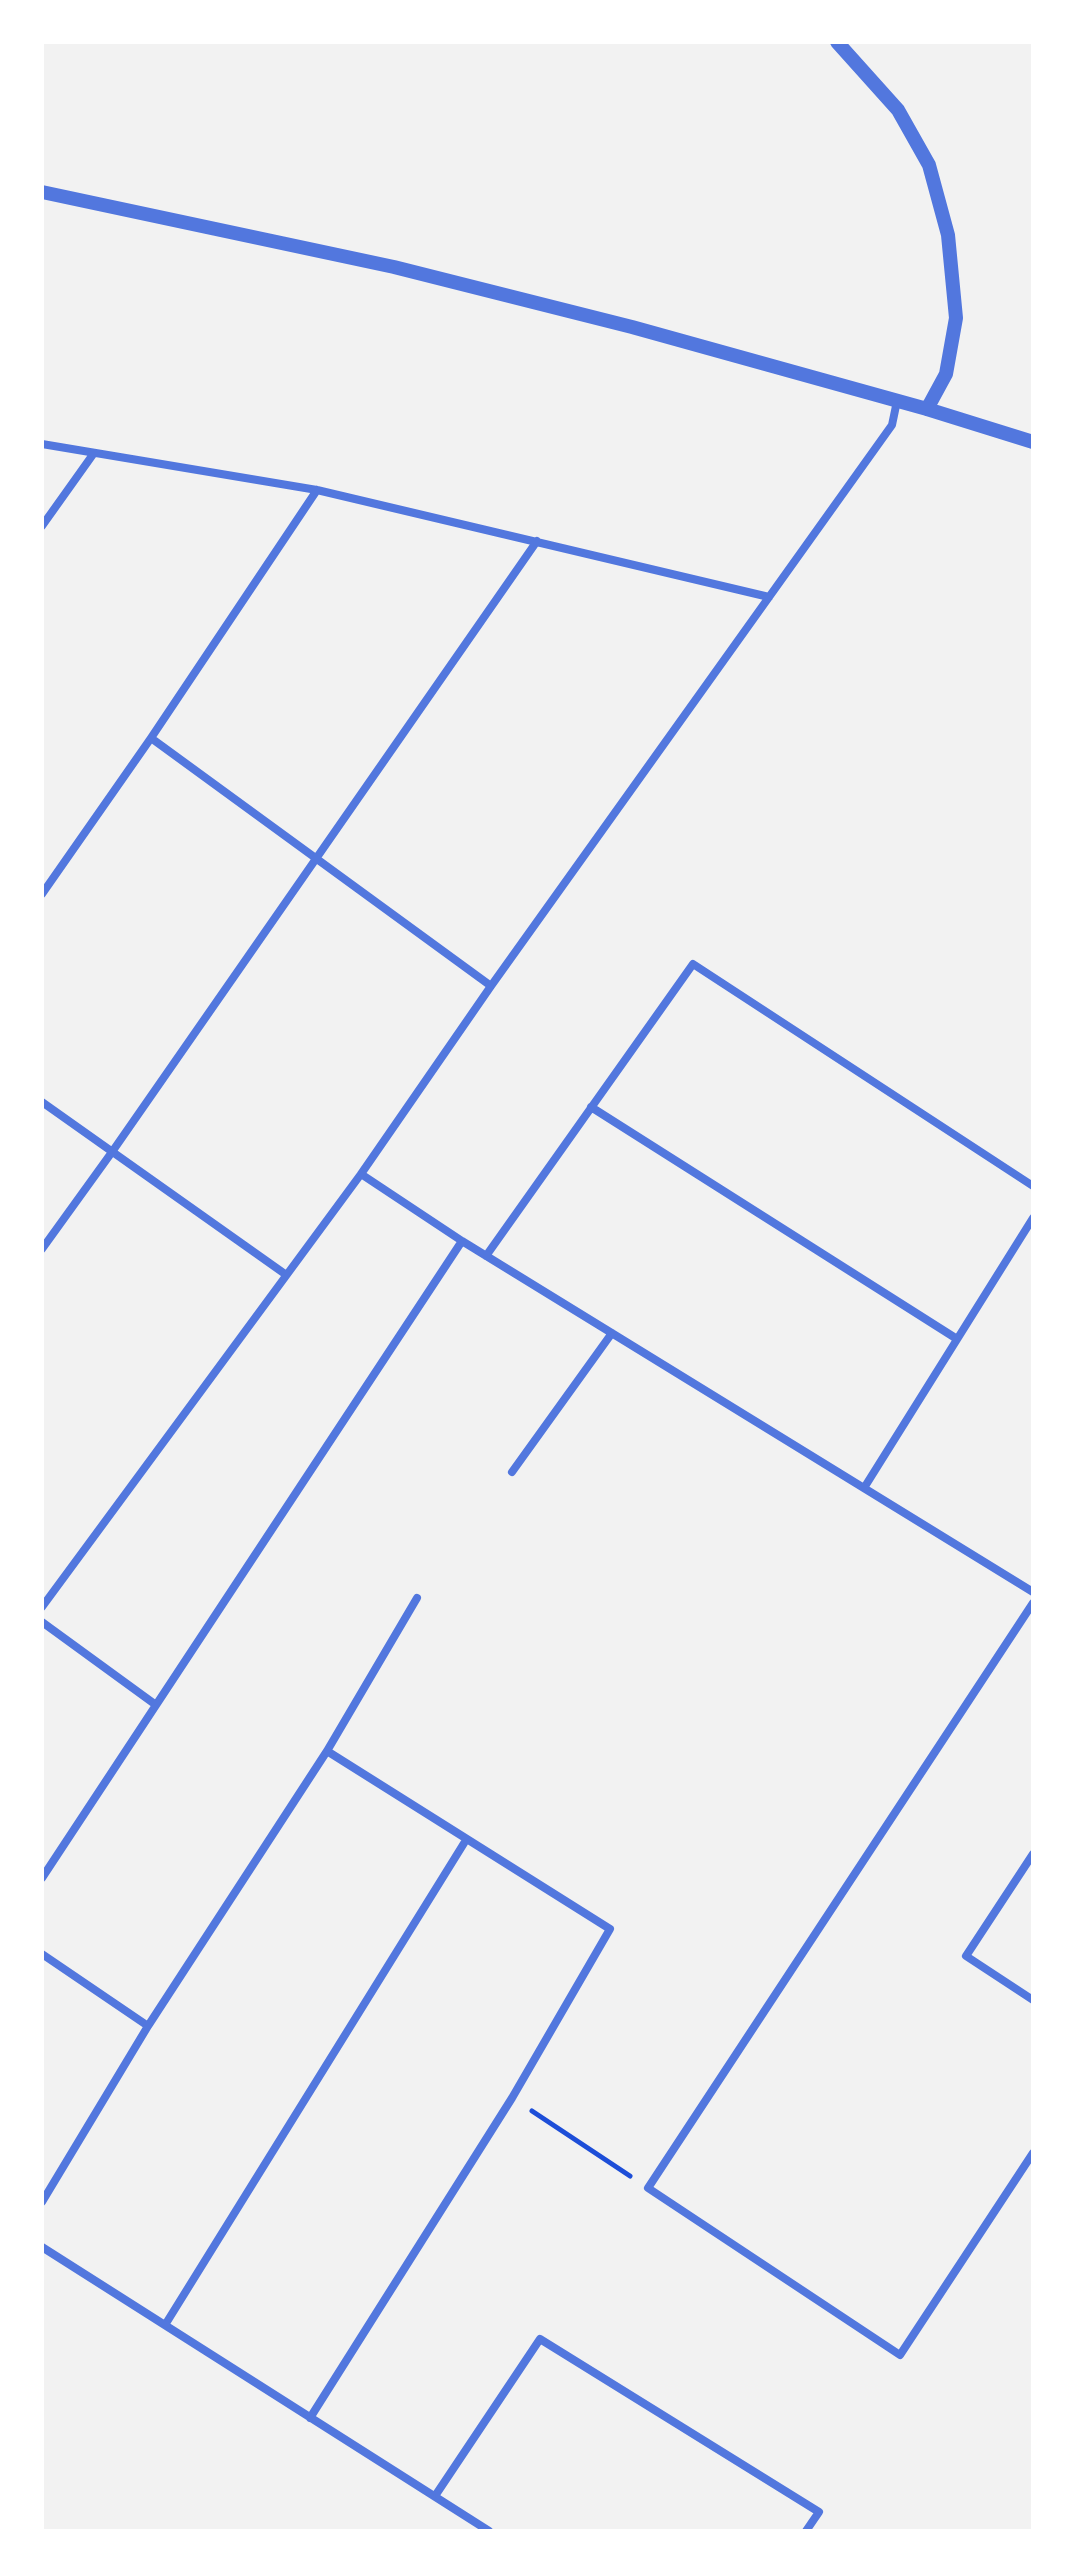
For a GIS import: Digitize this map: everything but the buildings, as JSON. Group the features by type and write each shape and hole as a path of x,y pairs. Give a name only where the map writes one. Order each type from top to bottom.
{"street":[{"path":"837,42 898,110 929,165 948,235 956,318 946,374 927,409"},
{"path":"42,192 409,270 632,327 927,409 1033,442"},
{"path":"42,1607 361,1174 491,986 892,425 897,401"},
{"path":"42,444 317,490 769,597"},
{"path":"42,526 94,453"},
{"path":"42,894 317,490"},
{"path":"42,1249 537,541"},
{"path":"151,738 491,986"},
{"path":"486,1256 693,964 1033,1186"},
{"path":"42,1102 285,1274"},
{"path":"591,1107 957,1339"},
{"path":"361,1174 486,1256 1033,1592"},
{"path":"864,1488 1033,1218"},
{"path":"42,1878 462,1241"},
{"path":"512,1472 612,1333"},
{"path":"42,2202 148,2026 327,1751 417,1598"},
{"path":"1033,1603 648,2188 900,2355 1033,2153"},
{"path":"42,1622 156,1705"},
{"path":"310,2418 512,2098 610,1929 327,1751"},
{"path":"165,2325 466,1840"},
{"path":"1033,1854 966,1956 1033,2000"},
{"path":"42,1954 148,2026"},
{"path":"42,2247 489,2531"},
{"path":"435,2496 540,2339 819,2512 806,2531"}],"path":[{"path":"512,2098 648,2188"}]}
